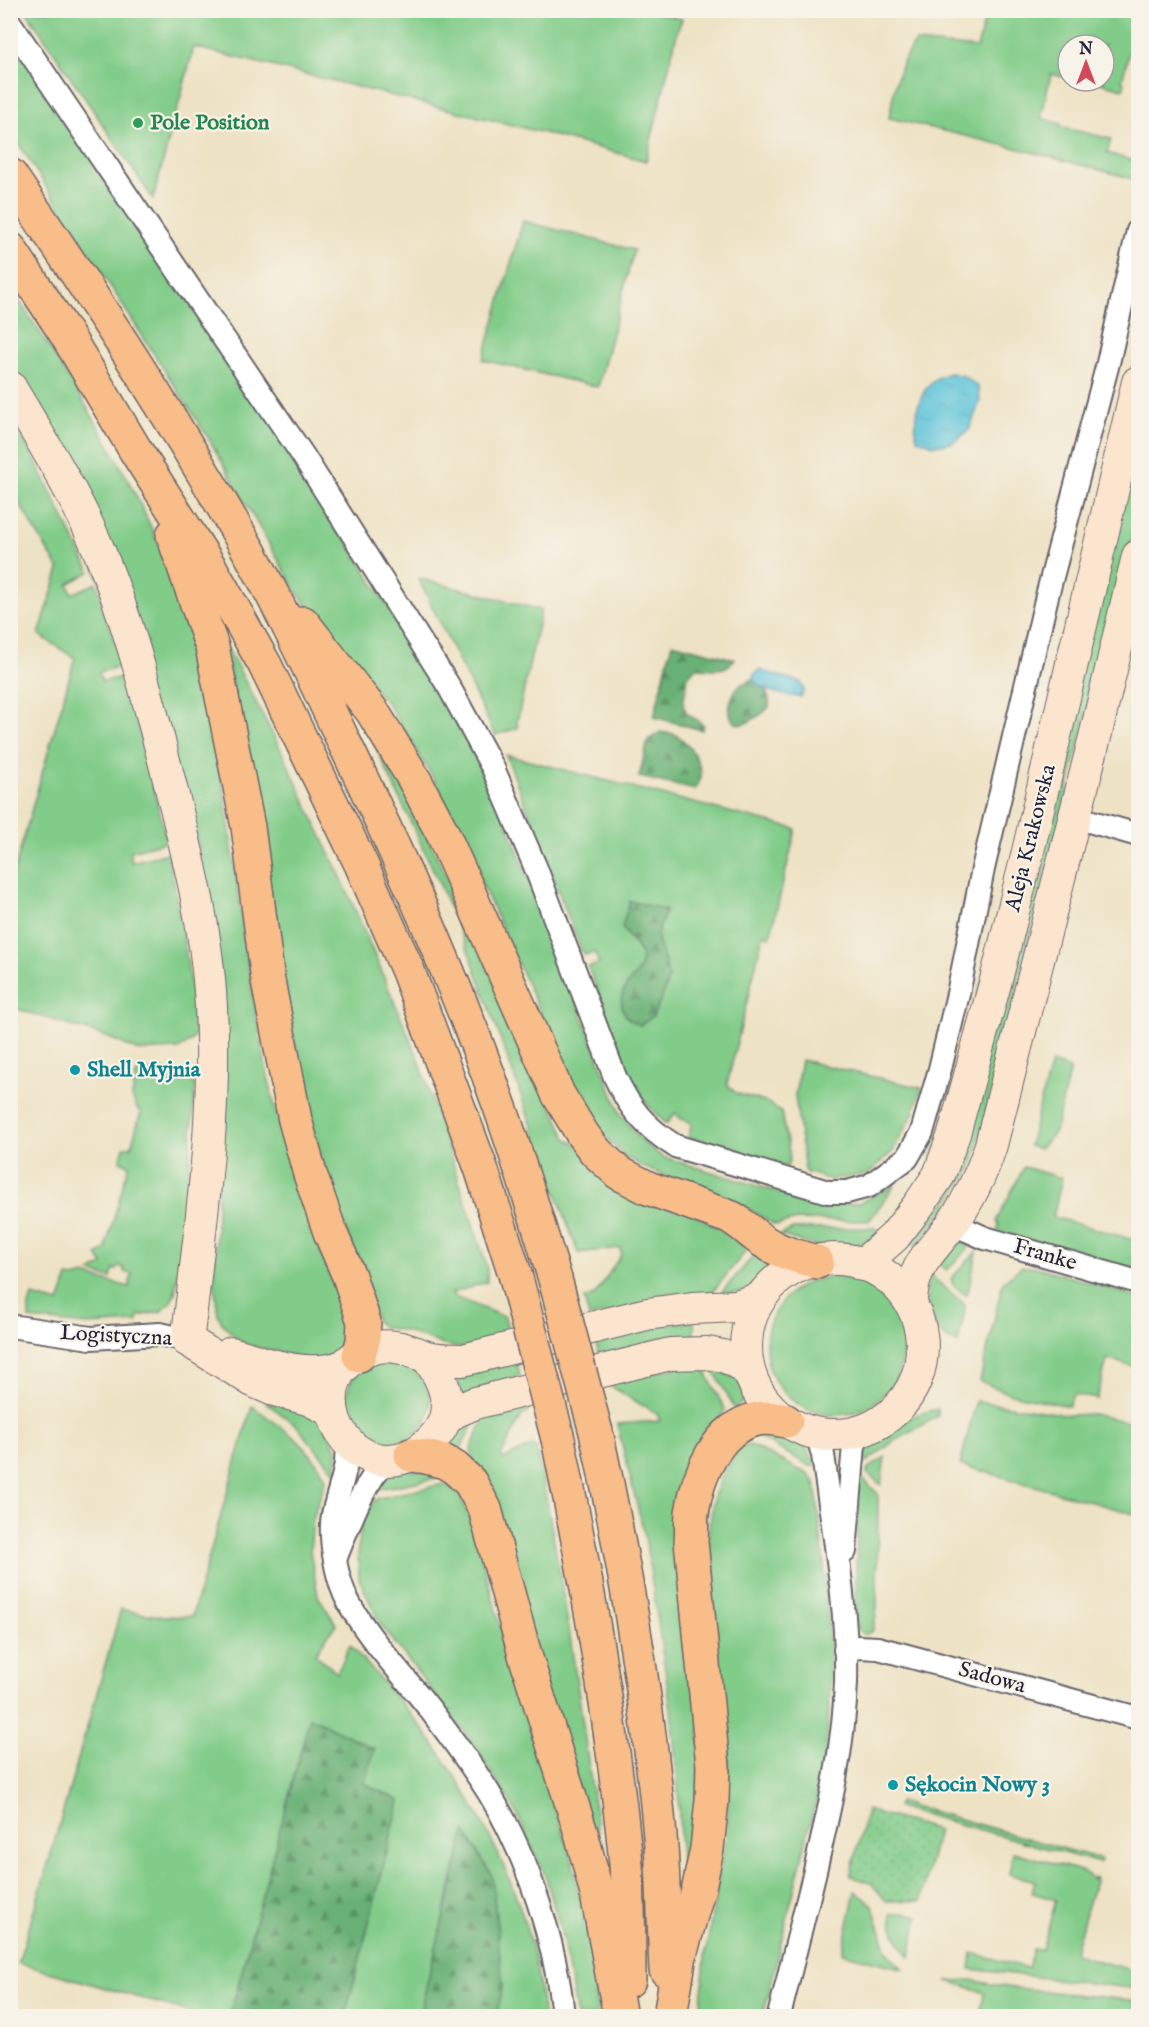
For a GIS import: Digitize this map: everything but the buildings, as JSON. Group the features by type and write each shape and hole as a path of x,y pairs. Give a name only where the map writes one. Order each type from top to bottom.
{"main road":[{"path":"10,175 111,323 176,427 251,555 302,652 399,858 432,933 496,1094 555,1279 596,1432 626,1577 661,1848 669,2016"},
{"path":"10,249 66,334 136,451 211,569 265,666 361,864 408,971 481,1168 515,1274 558,1439 583,1561 602,1676 625,1854 629,2016"},
{"name":"Aleja Krakowska","path":"862,1265 894,1237 918,1206 939,1175 954,1134 1026,860 1138,382"},
{"path":"10,387 74,497 100,552 123,610 182,830 201,927 211,1005 210,1135 187,1340"},
{"path":"136,451 166,518 213,647 248,827 268,981 295,1120 310,1174 364,1322 363,1341 335,1380 331,1398 336,1424 345,1439 356,1449 370,1456 433,1459 455,1468 470,1482 485,1509 525,1655 582,1836 594,1883 620,2016"},
{"path":"251,555 372,711 413,777 443,834 558,1094 596,1152 619,1173 648,1188 732,1218 745,1225 763,1241 780,1250 817,1262"},
{"name":"Aleja Krakowska","path":"911,1299 915,1275 922,1261 952,1224 971,1194 992,1145 1138,556"},
{"path":"669,2016 680,1955 707,1849 712,1800 713,1766 696,1606 692,1512 705,1468 727,1435 740,1425 756,1419 770,1418 799,1426 843,1434 878,1424 904,1401 914,1386 921,1366 921,1328 911,1299 891,1279 878,1271 862,1265 817,1262 796,1268 781,1276 758,1299 746,1331 746,1357 749,1372 761,1396 799,1426"},
{"path":"187,1340 274,1366 318,1372 333,1370 373,1348 393,1346 406,1348 427,1357 463,1360 647,1314 692,1308 736,1306 758,1299"},
{"path":"187,1340 253,1381 314,1401 332,1411"},
{"path":"445,1420 454,1412 475,1403 670,1354 707,1353 723,1356 735,1361 749,1372"},
{"path":"399,1458 431,1442 441,1430 445,1420 447,1407 444,1388 441,1378 427,1357"}],"street":[{"path":"10,23 302,454 448,685 493,768 535,866 615,1077 638,1117 656,1134 675,1146 828,1192 847,1192 869,1186 907,1158 922,1132 958,994 983,868 1047,596 1107,363 1138,231"},
{"path":"1075,817 1138,835"},
{"name":"Franke","path":"952,1224 985,1238 1138,1282"},
{"name":"Logistyczna","path":"10,1326 91,1338 160,1334 187,1340"},
{"path":"779,2016 833,1795 843,1732 846,1679 841,1582 823,1455 820,1443 799,1426"},
{"path":"841,1582 854,1444 863,1429"},
{"path":"345,1439 346,1468 332,1517 332,1543 345,1595 359,1620 456,1745 490,1794 518,1849 548,1933 555,1961 563,2016"},
{"path":"336,1559 375,1473 399,1458"},
{"name":"Sadowa","path":"845,1650 859,1647 878,1648 1138,1718"}],"green space":[{"path":"649,10 682,19 646,161 548,134 194,47 153,199 26,11"},
{"path":"987,10 1138,11 1138,54 1129,52 1122,81 1125,83 1123,89 1116,87 1116,33 1056,33 1056,75 1051,74 1041,118 1061,124 1060,127 1111,139 1107,153 1138,162 1134,179 889,118 900,69 916,42 977,48"},
{"path":"10,31 265,410 435,682 496,795 620,1113 625,1120 639,1137 663,1157 814,1203 836,1205 859,1203 895,1185 869,1221 796,1220 773,1224 719,1193 645,1168 615,1147 596,1125 568,1074 435,781 390,707 335,643 296,591 207,436 11,132"},
{"path":"523,221 634,250 598,387 483,360"},
{"path":"10,287 91,414 140,504 179,596 194,644 217,748 255,1011 269,1083 302,1202 346,1320 346,1331 338,1349 333,1354 316,1361 245,1344 222,1323 218,1314 214,1282 221,1111 201,853 29,393 11,365"},
{"path":"10,418 32,454 90,572 68,584 72,594 96,583 122,666 99,672 102,682 125,676 167,842 130,851 131,862 169,853 188,965 195,1035 190,1042 178,1049 139,1051 107,1037 11,1007 11,882 75,658 39,635 59,569 11,490"},
{"path":"1138,435 1138,511 972,1167 917,1248 908,1240"},
{"path":"418,578 541,610 517,722 518,728 495,735"},
{"path":"225,643 281,750 344,884 419,1060 487,1267 487,1282 452,1293 455,1297 505,1317 510,1338 464,1349 444,1345 405,1331 383,1327 377,1322 307,1114"},
{"path":"672,643 734,659 726,668 695,668 688,676 683,705 687,713 704,725 702,730 654,717"},
{"path":"753,679 765,688 769,706 753,719 738,724 732,720 731,700 739,686"},
{"path":"363,720 401,779 567,1139 744,1245 745,1252 710,1295 589,1317 584,1299 595,1295 621,1255 620,1248 578,1253 472,960 437,878"},
{"path":"660,732 679,737 695,756 701,775 695,790 639,777 648,740"},
{"path":"506,755 796,829 770,937 763,935 727,1084 736,1093 768,1103 781,1112 790,1157 787,1167 688,1137 692,1124 675,1113 666,1124 646,1103 630,1076 588,967 599,964 595,953 583,955","holes":["665,911 657,936 664,961 662,997 653,1016 640,1025 626,985 640,968 641,955 622,927"]},
{"path":"630,901 665,910 657,936 669,977 653,1016 640,1025 626,1016 621,1001 626,987 639,970 641,963 638,948 622,927"},
{"path":"801,1060 922,1088 912,1116 893,1151 868,1174 832,1180 805,1172 795,1095"},
{"path":"1051,1063 1070,1069 1055,1132 1039,1149 1029,1146"},
{"path":"143,1071 179,1072 195,1086 186,1213 175,1293 170,1303 160,1312 138,1316 138,1322 87,1325 29,1319 29,1305 32,1296 59,1303 68,1277 85,1275 129,1287 132,1274 124,1272 124,1268 119,1266 117,1270 114,1269 111,1278 90,1272 103,1265 97,1255 107,1249 129,1165 120,1161 124,1147 131,1147 141,1112 132,1097 136,1074"},
{"path":"1024,1167 1062,1178 1053,1217 1138,1241 1138,1270 997,1231 999,1225 997,1220"},
{"path":"875,1228 880,1233 860,1244 816,1246 780,1235 793,1229"},
{"path":"959,1241 971,1245 947,1270 938,1264"},
{"path":"758,1251 768,1268 767,1271 744,1292 721,1293"},
{"path":"977,1251 966,1295 953,1285 951,1279"},
{"path":"1021,1267 1037,1267 1138,1297 1138,1368 1107,1359 1097,1399 1073,1394 1069,1406 1011,1394 980,1381 1003,1282"},
{"path":"930,1275 964,1304 965,1310 958,1343 951,1341 938,1330 930,1314 927,1285"},
{"path":"835,1277 861,1282 884,1297 899,1320 904,1346 899,1372 884,1395 861,1410 835,1415 809,1410 786,1395 771,1372 766,1346 771,1320 786,1297 809,1282"},
{"path":"694,1321 694,1338 658,1340 599,1355 595,1340 644,1326"},
{"path":"378,1358 417,1368 429,1386 429,1413 422,1426 412,1436 398,1442 384,1443 370,1439 358,1431 347,1408 347,1391 352,1379 360,1370"},
{"path":"516,1359 520,1376 460,1398 455,1374"},
{"path":"711,1366 737,1379 746,1398 735,1409"},
{"path":"678,1367 704,1368 725,1410 708,1432 697,1829 682,1889 678,1788 671,1709 645,1537 617,1424 660,1421 657,1414 607,1384"},
{"path":"976,1401 1069,1415 1093,1414 1138,1424 1138,1515 960,1465"},
{"path":"265,1402 315,1410 337,1449 336,1473 296,1425"},
{"path":"526,1402 529,1412 522,1415 501,1456 503,1459 532,1446 536,1448 565,1603 602,1862 470,1460 471,1449 486,1414"},
{"path":"252,1406 303,1446 326,1479 313,1518 310,1551 318,1596 336,1624 315,1654 337,1673 350,1645 414,1718 451,1769 483,1823 521,1910 537,1971 544,2016 496,2016 503,1986 465,1831 419,2016 345,2016 400,1801 364,1783 310,1717 230,2016 203,2016 18,1963 121,1609 156,1616 192,1616"},
{"path":"481,1408 459,1452 448,1442 449,1433"},
{"path":"938,1409 938,1416 897,1439 862,1465 864,1451 879,1437 908,1419"},
{"path":"754,1432 779,1433 793,1437 805,1447 815,1466 810,1466 758,1437"},
{"path":"750,1445 808,1474 815,1482 829,1629 827,1739 822,1776 763,2016 700,2016 705,1957 728,1823 728,1748 713,1615 708,1552 709,1529 714,1497 723,1474 739,1448"},
{"path":"885,1457 881,1485 867,1473 868,1469"},
{"path":"399,1469 440,1473 437,1478 374,1488 382,1478"},
{"path":"858,1478 862,1478 878,1494 877,1609 873,1630 867,1634 862,1634 855,1625"},
{"path":"444,1484 459,1493 473,1526 526,1720 572,1859 588,1936 598,2016 577,2016 563,1939 546,1878 516,1812 476,1748 379,1622 359,1578 358,1549 362,1521 373,1502 379,1498"},
{"path":"310,1717 375,1749 364,1783 400,1801 345,2016 230,2016"},
{"path":"899,1802 1101,1859 1100,1863 897,1807"},
{"path":"867,1810 938,1830 921,1901 886,1901 871,1883 850,1876"},
{"path":"465,1831 492,1876 503,1986 496,2016 419,2016"},
{"path":"1013,1852 1085,1872 1093,1880 1096,1878 1074,1954 1138,1972 1138,1989 970,1969 972,1953 1028,1968 1033,1949 1042,1950 1056,1900 1032,1893 1035,1881 1009,1874"},
{"path":"855,1891 872,1904 886,1949 891,1958 904,1969 842,1953"},
{"path":"907,1913 918,1916 910,1957 897,1937 891,1914"},
{"path":"971,1980 1006,1987 1138,2001 1138,2016 979,2016 985,1992 947,1981"}],"water":[{"path":"950,373 964,376 978,387 980,401 969,430 952,443 934,445 917,439 915,423 921,397 938,377"},
{"path":"759,670 801,682 804,690 801,697 782,694 762,687 753,679"}],"place":[{"name":"Pole Position","path":"138,123"},
{"name":"Shell Myjnia","path":"75,1070"},
{"name":"Sękocin Nowy 3","path":"893,1785"}]}
